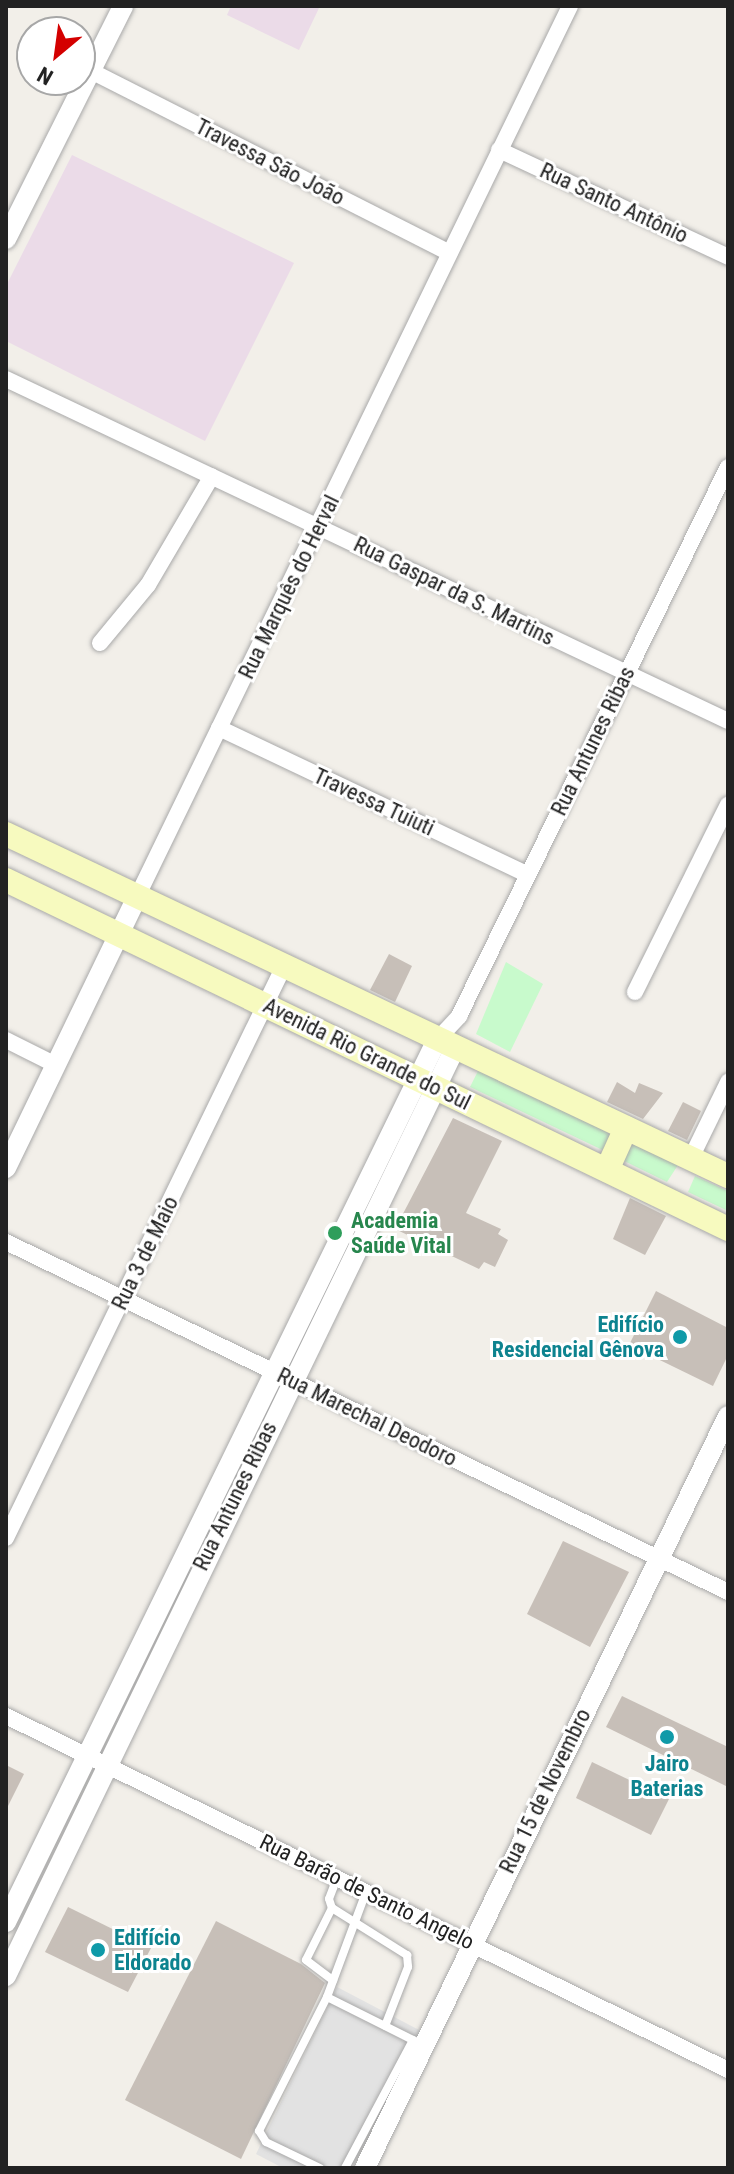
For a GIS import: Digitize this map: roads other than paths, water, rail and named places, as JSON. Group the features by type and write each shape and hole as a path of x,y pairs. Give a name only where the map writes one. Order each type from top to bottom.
{"main road":[{"name":"Avenida Rio Grande do Sul","path":"6,834 283,968 728,1176"},
{"name":"Avenida Rio Grande do Sul","path":"6,880 728,1229"},
{"path":"607,1170 626,1128"}],"street":[{"path":"96,61 123,6"},
{"name":"Rua Marquês do Herval","path":"6,1168 570,6"},
{"name":"Travessa São João","path":"96,74 449,253"},
{"path":"6,239 78,96"},
{"name":"Rua Santo Antônio","path":"499,150 728,257"},
{"name":"Rua Gaspar da S. Martins","path":"6,379 728,721"},
{"name":"Rua Antunes Ribas","path":"6,1922 87,1756 283,1377 728,467"},
{"path":"100,643 148,585 212,476"},
{"name":"Travessa Tuiuti","path":"219,728 528,875"},
{"path":"635,992 728,805"},
{"name":"Rua 3 de Maio","path":"6,1538 283,968"},
{"path":"6,1040 56,1065"},
{"path":"691,1158 728,1082"},
{"name":"Rua Marechal Deodoro","path":"6,1242 728,1592"},
{"name":"Rua Antunes Ribas","path":"6,1976 283,1377"},
{"name":"Rua 15 de Novembro","path":"365,2168 418,2043 472,1943 728,1416"},
{"name":"Rua Barão de Santo Angelo","path":"6,1716 728,2070"}],"lane":[{"path":"337,1877 329,1899 332,1908 407,1955 408,1967 385,2026"},
{"path":"320,2168 259,2137 327,1997 352,1921 366,1892"},
{"path":"332,1908 306,1960 333,1980"},
{"path":"327,1997 418,2043 345,2168"}],"place":[{"name":"Academia Saúde Vital","path":"335,1233"},
{"name":"Edifício Residencial Gênova","path":"680,1337"},
{"name":"Jairo Baterias","path":"667,1737"},
{"name":"Edifício Eldorado","path":"98,1950"}]}
